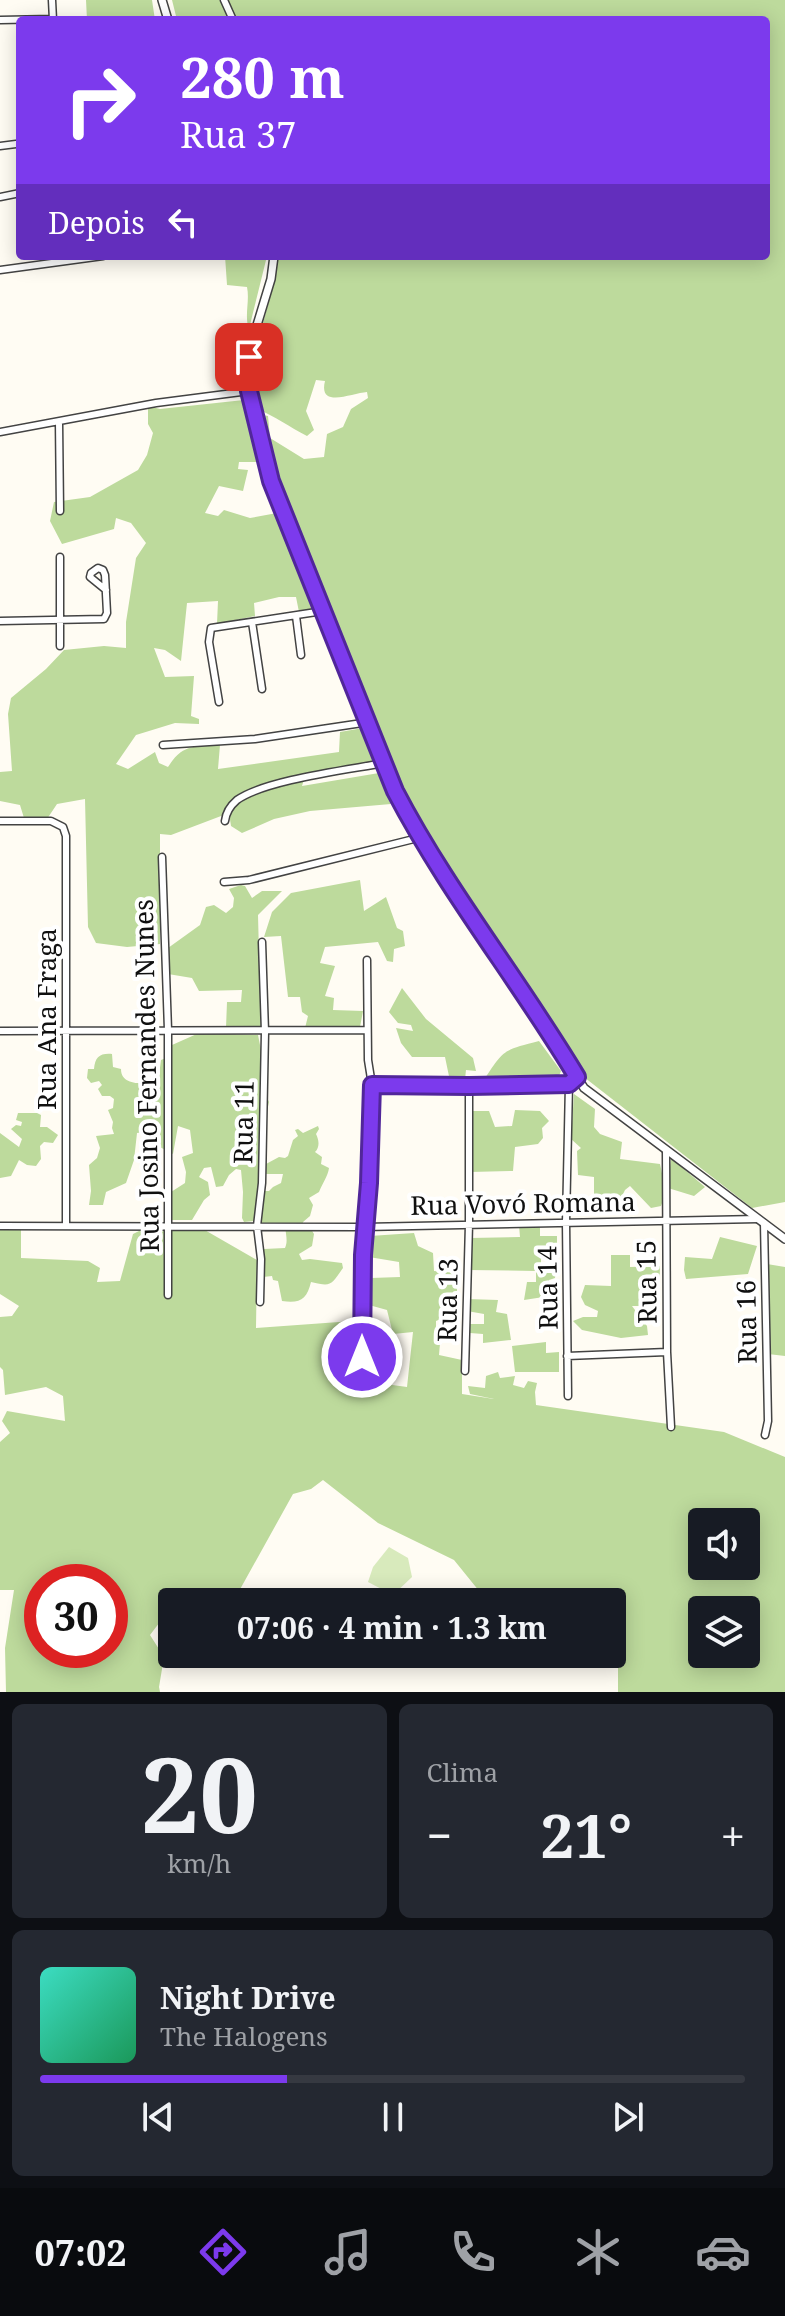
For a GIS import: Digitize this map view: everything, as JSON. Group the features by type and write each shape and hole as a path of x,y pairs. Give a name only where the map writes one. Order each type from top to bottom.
{"street":[{"path":"0,146 16,144"},
{"path":"0,270 74,260"},
{"path":"273,260 249,357 249,391 271,481 395,791 577,1077 591,1094 785,1239"},
{"path":"0,432 103,412 249,391"},
{"path":"59,422 60,511"},
{"path":"60,557 60,646"},
{"path":"0,621 104,619 107,613 106,590"},
{"path":"219,702 209,642 212,627 323,611"},
{"path":"296,616 301,655"},
{"path":"252,622 262,689"},
{"path":"163,745 255,739 369,722"},
{"path":"225,821 228,809 234,802 255,790 384,763"},
{"name":"Rua Ana Fraga","path":"0,821 51,821 63,827 66,836 66,1225"},
{"path":"224,882 249,880 422,837"},
{"name":"Rua Josino Fernandes Nunes","path":"162,857 168,1030 168,1295"},
{"name":"Rua 11","path":"260,1302 261,1259 257,1226 262,1183 265,1032 262,942"},
{"path":"362,1357 364,1227 369,1183 372,1085 368,1060 367,960"},
{"path":"0,1031 367,1030"},
{"path":"372,1085 569,1084 577,1077"},
{"name":"Rua 14","path":"568,1396 566,1222 569,1084"},
{"name":"Rua 13","path":"465,1371 469,1086"},
{"name":"Rua 15","path":"666,1150 667,1352 671,1427"},
{"name":"Rua Vovó Romana","path":"0,1226 364,1227 761,1221"},
{"name":"Rua 16","path":"761,1221 768,1421 765,1435"},
{"path":"567,1356 667,1352"}],"green space":[{"path":"86,0 152,0 154,16 87,16"},
{"path":"172,0 785,0 785,1202 752,1208 580,1074 423,832 326,610 274,476 258,414 268,416 270,438 304,459 324,457 327,434 343,427 351,409 368,398 367,392 331,397 324,390 325,381 316,380 306,411 314,430 307,436 257,409 254,389 257,351 277,260 770,260 770,16 176,16"},
{"path":"225,260 266,260 249,329 247,287 227,285"},
{"path":"244,400 259,462 239,462 238,469 248,470 243,491 219,486 205,513 218,516 224,510 250,518 277,513 314,611 299,612 296,597 279,597 254,603 255,616 217,624 218,601 187,603 181,661 165,650 154,648 165,677 194,676 191,716 199,719 199,724 175,723 136,735 116,764 128,769 155,752 159,763 168,767 184,750 220,745 218,769 339,752 340,732 363,728 375,762 305,776 302,786 379,773 391,804 310,811 274,819 242,833 231,826 229,813 171,835 160,834 160,944 127,947 96,943 88,927 85,799 57,804 47,819 24,818 20,805 0,801 0,772 12,771 8,714 11,698 64,650 104,646 126,648 126,622 136,558 146,543 131,523 116,518 114,529 62,544 50,521 54,502 90,497 138,470 147,455 153,433 148,424 148,406 160,409"},
{"path":"360,880 364,911 386,897 397,928 403,931 405,946 394,949 393,962 387,961 378,942 325,947 320,963 335,966 325,996 334,998 333,1010 363,1011 360,1027 305,1028 308,1016 302,1012 300,997 288,997 281,936 264,937 272,912 291,893"},
{"path":"245,886 252,898 262,891 282,891 258,915 261,1030 226,1028 227,1002 241,1002 242,990 199,991 192,978 168,974 168,948 200,925 206,907 214,905 226,913 233,907 234,898 229,889"},
{"path":"402,988 426,1019 473,1058 476,1071 466,1070 465,1079 450,1081 445,1057 412,1057 401,1043 396,1028 413,1031 411,1025 398,1023 389,1012"},
{"path":"199,1033 258,1035 262,1055 260,1083 269,1102 259,1147 260,1171 254,1221 244,1222 242,1218 241,1170 236,1169 223,1186 216,1187 211,1167 204,1168 199,1177 208,1182 210,1195 192,1220 172,1220 171,1192 185,1183 182,1157 193,1153 190,1130 178,1126 173,1154 156,1145 151,1131 137,1133 134,1160 126,1183 106,1192 103,1205 89,1205 89,1165 97,1158 100,1148 96,1136 114,1134 108,1110 113,1108 114,1099 102,1096 98,1089 102,1085 99,1081 91,1083 87,1078 88,1069 94,1069 99,1057 112,1054 113,1067 121,1069 125,1079 135,1083 158,1083 161,1060 171,1056 172,1045"},
{"path":"539,1041 561,1071 557,1081 484,1080 506,1052"},
{"path":"574,1094 595,1109 594,1127 600,1134 622,1142 620,1159 660,1164 664,1190 661,1206 651,1208 630,1186 620,1200 594,1199 594,1177 578,1175 577,1151 581,1148 571,1139"},
{"path":"515,1110 540,1111 549,1121 542,1128 543,1138 538,1144 515,1147 513,1171 470,1172 470,1111 489,1111 495,1127 512,1126"},
{"path":"18,1113 41,1115 40,1127 47,1127 58,1135 53,1143 44,1142 40,1146 41,1159 36,1166 19,1160 11,1176 0,1178 0,1133 19,1147 22,1139 11,1129 21,1126 22,1122 16,1120"},
{"path":"318,1126 315,1152 322,1157 321,1164 329,1168 319,1192 309,1198 313,1205 310,1216 303,1222 302,1228 311,1229 314,1234 312,1246 299,1254 302,1260 342,1263 343,1268 330,1283 311,1282 302,1299 282,1301 278,1281 273,1280 272,1276 263,1277 259,1254 264,1249 285,1248 287,1242 286,1223 261,1223 264,1191 281,1183 283,1174 265,1174 266,1164 288,1156 293,1140 298,1136 295,1130 303,1133"},
{"path":"671,1158 705,1187 694,1196 668,1188"},
{"path":"519,1225 540,1226 540,1236 557,1236 557,1254 541,1254 541,1265 557,1265 555,1278 549,1280 550,1296 524,1300 527,1282 536,1282 536,1271 468,1270 470,1238 520,1237"},
{"path":"0,1228 21,1229 21,1258 88,1261 100,1268 97,1282 120,1281 133,1234 143,1229 203,1229 257,1260 256,1328 353,1321 385,1384 407,1387 413,1332 393,1334 387,1310 369,1305 371,1278 400,1277 399,1262 369,1257 370,1236 414,1233 418,1246 433,1253 434,1271 457,1273 457,1312 436,1321 436,1330 441,1332 439,1355 462,1360 462,1394 494,1399 470,1394 468,1386 485,1388 486,1376 498,1372 500,1378 515,1376 513,1385 524,1388 528,1381 537,1383 536,1405 724,1432 785,1457 785,1692 618,1692 618,1668 626,1668 626,1588 477,1588 454,1560 378,1523 323,1480 311,1489 293,1494 241,1588 158,1588 158,1624 150,1635 158,1648 158,1668 162,1668 160,1692 6,1692 5,1648 14,1590 0,1590 0,1442 10,1433 2,1421 7,1411 65,1421 63,1396 46,1387 5,1395 3,1370 0,1367 0,1317 12,1316 19,1306 0,1294"},
{"path":"720,1237 757,1246 748,1274 686,1279 685,1257 712,1259"},
{"path":"611,1255 630,1255 630,1267 660,1266 659,1300 632,1306 647,1326 648,1335 621,1338 582,1330 573,1321 597,1317 598,1311 585,1305 581,1297 585,1285 611,1286"},
{"path":"767,1264 785,1267 785,1356 768,1354"},
{"path":"467,1299 498,1300 496,1312 507,1314 511,1340 483,1343 483,1334 470,1333 466,1324 484,1324 484,1314 467,1311"},
{"path":"546,1342 546,1353 559,1352 559,1372 515,1372 512,1346"},
{"path":"389,1547 408,1558 412,1577 400,1588 380,1588 368,1582 373,1567"}],"route":[{"path":"249,357 249,391 271,481 395,791 471,915 577,1077 569,1084 372,1085 369,1183 364,1227 362,1357"}]}
